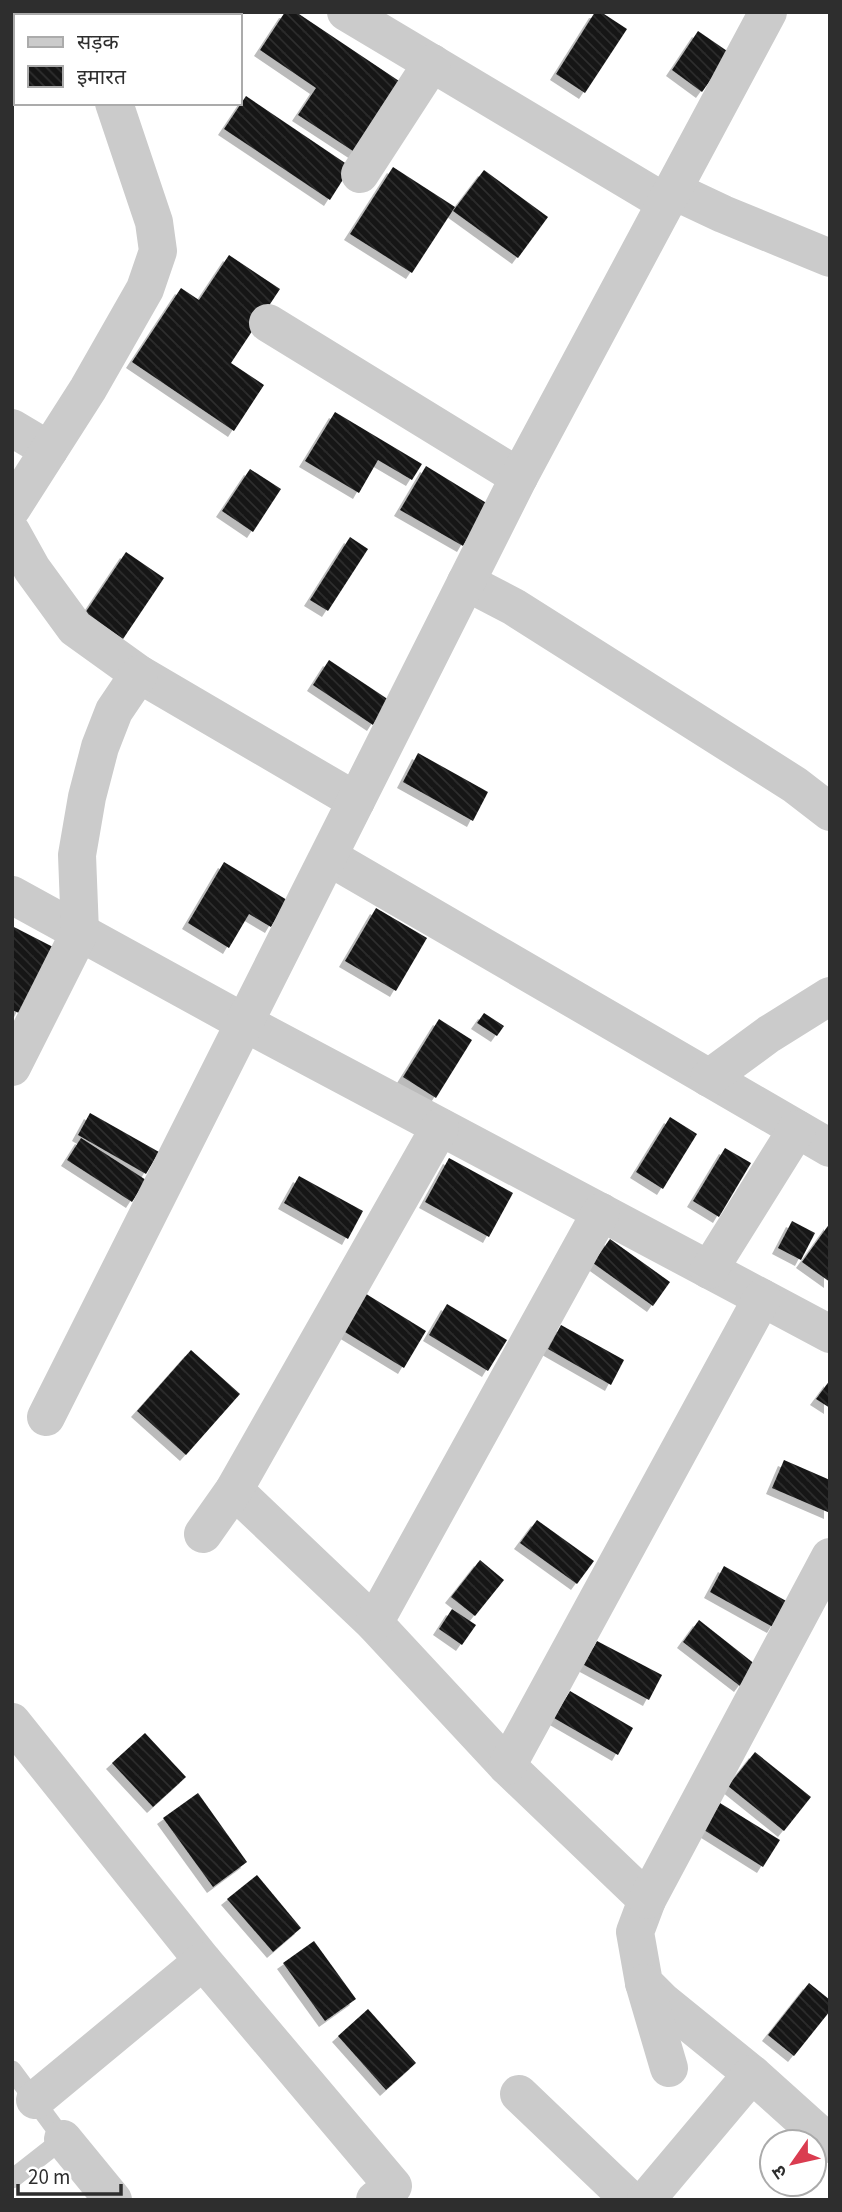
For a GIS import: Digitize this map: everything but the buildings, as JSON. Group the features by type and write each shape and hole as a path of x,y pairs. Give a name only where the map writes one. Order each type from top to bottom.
{"street":[{"path":"346,12 669,196 723,214 830,258"},
{"path":"47,1417 519,477 669,196 759,15"},
{"path":"360,174 432,63"},
{"path":"12,508 88,389 145,289 158,251 154,222 115,105"},
{"path":"268,323 519,477"},
{"path":"12,428 49,450"},
{"path":"12,533 32,569 75,628 139,674 356,801"},
{"path":"466,582 514,607 784,777 830,812"},
{"path":"12,1067 80,932 77,855 87,797 100,747 114,711 139,674"},
{"path":"328,857 814,1138 709,1269"},
{"path":"12,895 245,1023 830,1334"},
{"path":"709,1078 769,1034 830,996"},
{"path":"203,1534 234,1490 440,1127"},
{"path":"374,1623 601,1212"},
{"path":"508,1766 762,1298"},
{"path":"234,1490 374,1623 508,1766 647,1900"},
{"path":"669,2068 644,1983 635,1932 647,1900 830,1557"},
{"path":"12,1722 203,1961 393,2186 375,2200"},
{"path":"35,2100 203,1961"},
{"path":"644,1983 830,2144"},
{"path":"646,2200 752,2074"},
{"path":"519,2094 630,2200"},
{"path":"63,2139 114,2200"}],"lane":[{"path":"12,2070 63,2139 12,2179"}]}
